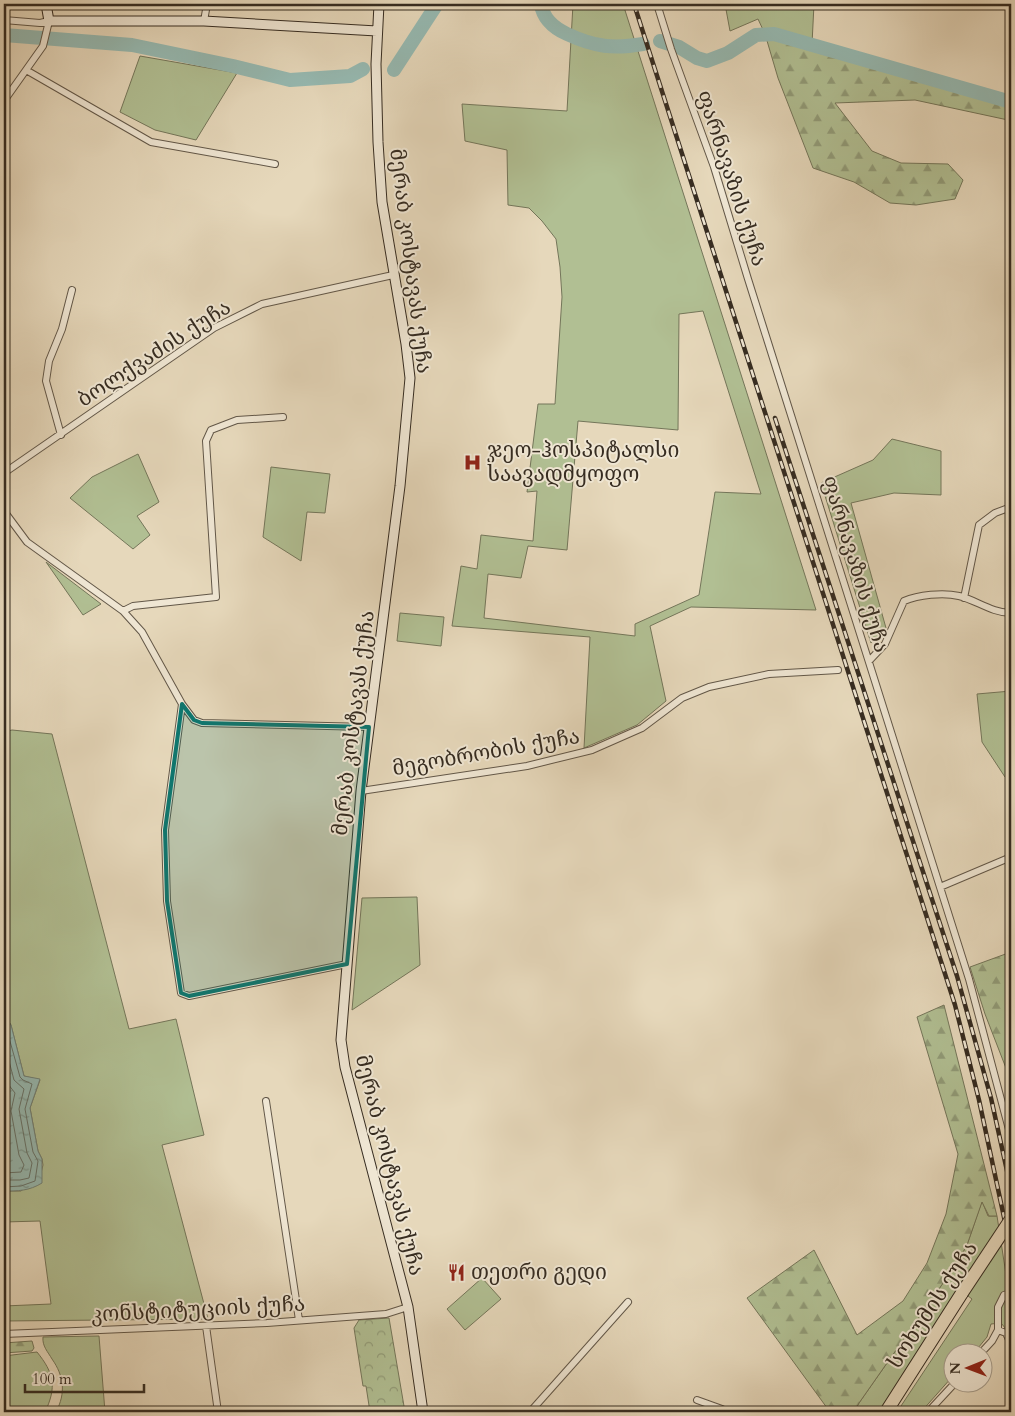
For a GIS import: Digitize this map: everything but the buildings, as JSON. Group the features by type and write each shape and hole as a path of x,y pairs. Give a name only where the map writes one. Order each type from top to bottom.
{"highway":[{"name":"სოხუმის ქუჩა","path":"886,1412 1011,1219"}],"main road":[{"path":"46,4 49,22 204,21 377,30"},
{"name":"მერაბ კოსტავას ქუჩა","path":"379,4 376,64 378,148 382,202 410,378 400,486 361,790 341,1040 345,1067 408,1307 423,1412"}],"street":[{"path":"204,21 207,4"},
{"name":"ფარნავაზის ქუჩა","path":"657,4 667,37 714,166 969,979 1011,1137"},
{"path":"4,20 49,22 44,46 4,101"},
{"path":"26,70 151,142 275,164"},
{"name":"ბოლქვაძის ქუჩა","path":"4,473 214,328 262,304 393,275"},
{"path":"61,435 46,381 49,361 62,329 72,290"},
{"path":"124,612 133,606 216,597 206,442 211,430 236,420 283,417"},
{"path":"964,598 979,525 995,513 1011,507"},
{"path":"4,511 27,542 124,612 142,632 182,704 194,720 202,723 369,727"},
{"path":"869,661 885,644 904,601 915,596 958,595 1003,613 1011,612"},
{"name":"მეგობრობის ქუჩა","path":"361,790 527,766 592,750 642,728 682,698 709,687 769,674 838,670"},
{"path":"182,704 165,830 167,901 181,993 189,996 347,964"},
{"path":"940,887 1011,857"},
{"path":"266,1101 299,1320"},
{"path":"989,1344 998,1330 998,1307 1004,1295 1011,1293"},
{"path":"530,1412 628,1302"},
{"name":"კონსტიტუციის ქუჩა","path":"393,1313 408,1307"},
{"name":"კონსტიტუციის ქუჩა","path":"4,1334 206,1326 393,1313 401,1313 409,1318"},
{"path":"206,1326 218,1412"},
{"path":"998,1330 1006,1333 1011,1344"},
{"path":"928,1412 945,1394"},
{"path":"697,1400 722,1409 724,1412"}],"highlighted area":[{"path":"182,704 194,720 202,723 369,727 347,964 189,996 181,993 167,901 165,830"}],"green space":[{"path":"573,4 623,4 816,610 691,607 650,626 666,701 637,725 584,748 590,637 452,626 461,566 477,569 481,535 533,541 537,491 527,492 538,404 555,404 562,297 556,239 529,208 508,205 507,150 465,141 462,104 567,111","holes":["703,311 761,494 715,492 699,595 635,624 635,636 484,618 488,574 521,578 528,546 567,550 578,421 678,430 679,314"]},
{"path":"725,4 814,4 812,44 774,34 765,34 758,19 730,31"},
{"path":"765,34 784,36 1011,102 1011,118 1008,120 915,100 835,103 872,151 901,163 948,164 963,180 955,199 916,205 890,203 854,182 813,168 778,78"},
{"path":"140,56 237,73 196,140 155,130 120,112"},
{"path":"892,439 941,451 941,495 894,493 851,503 886,628 871,643 821,483 873,460"},
{"path":"138,454 159,502 137,516 150,535 133,549 70,498 92,477"},
{"path":"271,467 330,474 325,513 307,512 301,561 263,537"},
{"path":"46,562 101,604 83,615"},
{"path":"400,613 444,617 441,646 397,641"},
{"path":"1011,691 1011,774 1005,777 982,742 977,694"},
{"path":"12,730 52,734 129,1029 176,1019 204,1135 162,1145 208,1319 4,1321 4,1306 51,1304 40,1221 4,1222 4,1191 21,1191 41,1173 43,1165 38,1151 30,1108 40,1080 24,1076 11,1025 4,1014 4,732"},
{"path":"417,897 420,965 352,1010 362,898"},
{"path":"1011,952 1011,1081 985,1014 970,967"},
{"path":"944,1005 997,1216 989,1216 982,1202 967,1245 955,1266 854,1412 830,1412 747,1298 814,1250 857,1335 903,1301 927,1263 946,1214 958,1154 917,1017"},
{"path":"982,1201 988,1216 997,1216 1011,1307 1011,1335 1001,1323 991,1324 987,1337 981,1344 942,1344 972,1299 959,1289 881,1412 854,1412 955,1266 967,1245"},
{"path":"482,1278 501,1299 465,1330 447,1309"},
{"path":"389,1318 405,1412 370,1412 366,1386 363,1386 354,1328 359,1320"},
{"path":"99,1336 105,1412 56,1412 61,1398 61,1378 56,1365 44,1346 43,1337"},
{"path":"32,1341 34,1348 32,1351 4,1353 4,1343"},
{"path":"942,1344 942,1388 921,1412 897,1412"},
{"path":"37,1352 47,1367 52,1380 51,1395 45,1412 4,1412 4,1356"}],"water":[{"path":"4,1014 11,1025 24,1076 40,1079 30,1108 38,1151 42,1159 42,1183 33,1188 19,1191 4,1191"}],"waterway":[{"path":"394,70 437,4"},
{"path":"541,4 544,14 554,26 562,32 586,42 604,46 643,44"},
{"path":"660,41 679,47 697,58 707,61 728,53 756,35 774,34 1011,102"},
{"path":"4,35 132,45 290,80 350,76 363,69"}],"railway":[{"path":"634,4 955,1005 979,1100 1011,1250"},
{"path":"775,418 957,976 991,1098 1011,1189"}],"place":[{"name":"ჯეო-ჰოსპიტალსი საავადმყოფო","path":"473,462"},
{"name":"თეთრი გედი","path":"457,1272"}]}
